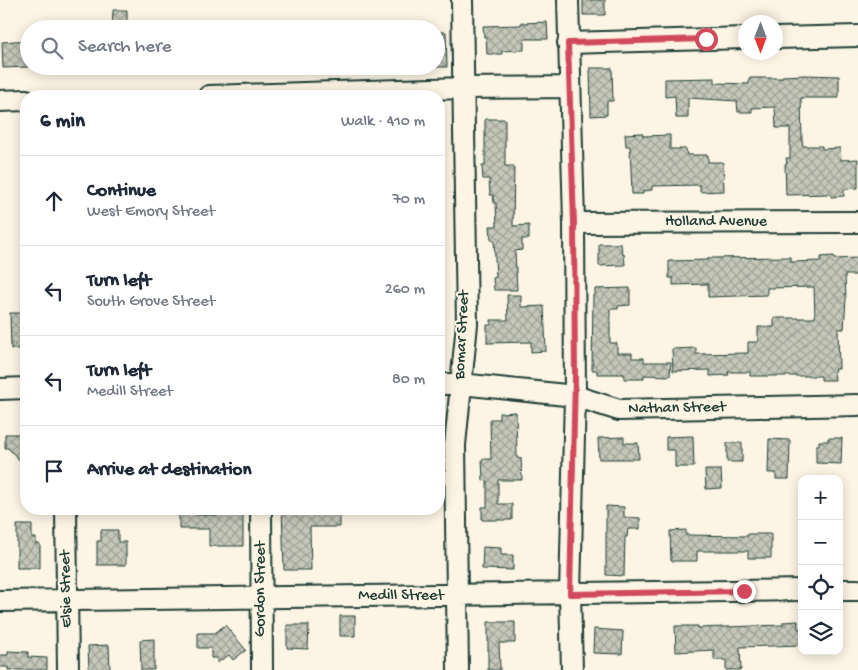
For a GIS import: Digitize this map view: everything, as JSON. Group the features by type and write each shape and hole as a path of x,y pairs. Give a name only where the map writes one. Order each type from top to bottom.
{"street":[{"name":"Bomar Street","path":"458,670 455,445 467,324 462,0"},
{"path":"568,0 574,223 575,396 570,594 572,670"},
{"path":"783,38 858,36"},
{"path":"568,43 738,38"},
{"path":"411,90 570,87"},
{"path":"0,101 20,100"},
{"name":"Holland Avenue","path":"574,223 858,222"},
{"name":"Nathan Street","path":"445,384 575,396 619,410 858,405"},
{"path":"0,389 20,388"},
{"name":"Elsie Street","path":"66,515 68,670"},
{"name":"Gordon Street","path":"262,515 262,670"},
{"name":"Medill Street","path":"0,600 798,590"},
{"path":"843,590 858,590"}],"building":[{"path":"583,0 605,0 605,15 583,15"},
{"path":"113,10 127,10 127,20 112,20"},
{"path":"547,22 548,39 524,39 524,50 502,51 502,54 487,54 483,26"},
{"path":"445,32 446,32 447,67 445,67"},
{"path":"20,41 20,67 3,68 2,42"},
{"path":"590,68 612,68 613,101 607,101 607,115 591,116"},
{"path":"782,76 839,76 839,98 801,98 802,141 803,146 822,146 822,149 840,148 841,160 858,159 858,188 844,189 844,196 831,197 831,194 786,195 785,164 787,164 786,158 790,158 790,128 776,128 775,107 752,108 752,112 738,112 737,101 688,98 688,118 676,118 675,96 665,97 665,79 715,78 715,83 749,84 749,78 782,78"},
{"path":"485,119 505,119 505,166 514,166 513,226 529,225 529,239 522,239 522,250 515,251 517,290 494,290 493,278 496,277 494,240 491,240 490,226 497,226 496,203 494,203 493,195 490,195 489,179 483,179 482,166 485,166"},
{"path":"642,133 643,136 670,135 670,149 686,149 687,155 708,155 708,162 723,162 724,191 700,192 700,185 652,186 652,190 643,191 643,194 632,194 630,146 626,146 625,134"},
{"path":"599,244 621,244 625,265 599,266"},
{"path":"834,256 834,259 858,258 858,275 845,275 844,329 838,329 839,369 834,369 835,380 821,380 821,376 750,376 750,372 728,372 729,375 710,376 710,370 673,371 672,349 696,348 696,354 748,353 748,342 758,342 758,327 774,327 774,318 815,318 814,287 767,288 767,295 708,297 708,284 673,285 673,278 669,278 669,261 708,260 708,258 791,257 791,262 821,261 821,257"},
{"path":"630,288 630,305 618,306 618,309 610,309 610,343 617,343 617,353 632,353 632,358 644,358 644,362 671,362 670,376 644,375 644,379 624,379 624,374 597,374 597,370 592,370 593,295 595,295 595,289"},
{"path":"507,295 521,295 521,307 544,306 546,351 531,352 531,342 487,343 487,325 491,325 491,320 508,320"},
{"path":"10,313 20,313 20,349 11,349"},
{"path":"516,412 517,458 521,458 522,480 498,480 498,504 512,504 512,520 482,520 482,507 487,507 487,480 483,481 482,459 491,459 490,419 499,419 499,413"},
{"path":"5,434 20,434 20,461 8,448 5,448"},
{"path":"693,436 694,467 675,467 675,450 666,450 666,437"},
{"path":"624,437 624,443 638,443 639,459 599,459 598,438"},
{"path":"828,438 842,438 841,464 816,463 816,445 819,445 819,441 828,441"},
{"path":"769,439 790,440 789,479 776,479 776,473 768,473"},
{"path":"727,443 742,443 742,462 727,462"},
{"path":"705,470 721,470 722,488 706,489"},
{"path":"606,506 624,507 624,517 640,518 640,529 628,529 627,537 625,537 624,576 606,575"},
{"path":"179,515 243,515 243,546 209,546 209,529 179,529"},
{"path":"282,515 340,515 340,527 310,527 311,570 284,570"},
{"path":"17,525 32,525 32,538 36,538 36,544 40,544 40,568 17,568"},
{"path":"101,530 118,530 118,542 126,542 126,565 97,565 97,541 101,541"},
{"path":"686,530 686,535 748,536 748,534 771,534 771,558 748,558 748,551 697,551 697,561 671,561 670,531"},
{"path":"483,547 501,548 501,555 513,555 513,570 482,569"},
{"path":"340,616 355,616 355,636 340,636"},
{"path":"798,621 798,645 740,647 741,670 726,670 726,660 714,660 714,650 676,652 675,626 698,626 698,628 783,625 783,622"},
{"path":"488,622 515,622 515,643 499,643 500,670 488,670"},
{"path":"225,625 246,650 233,660 229,655 217,663 217,658 211,658 211,648 198,648 198,633 215,633"},
{"path":"287,625 309,625 308,649 287,648"},
{"path":"594,629 623,631 622,654 593,653"},
{"path":"154,639 154,670 141,670 140,640"},
{"path":"109,645 110,670 89,670 88,646"},
{"path":"8,651 28,652 28,657 47,658 47,670 8,670 8,667 0,667 0,655 8,655"}],"route":[{"path":"706,39 568,43 574,223 575,377 570,594 744,591"}]}
